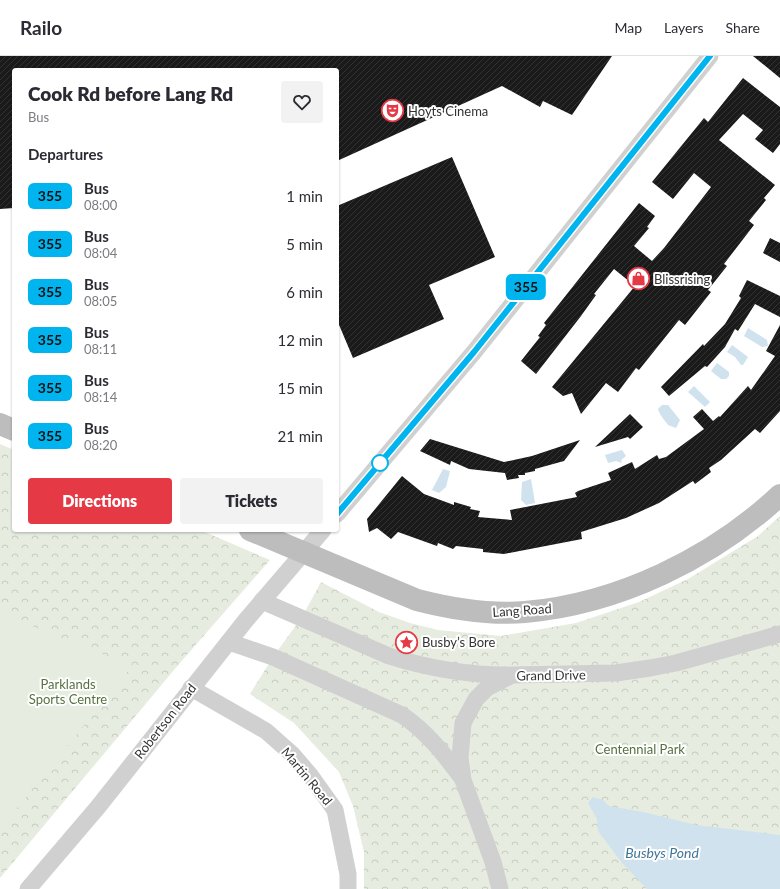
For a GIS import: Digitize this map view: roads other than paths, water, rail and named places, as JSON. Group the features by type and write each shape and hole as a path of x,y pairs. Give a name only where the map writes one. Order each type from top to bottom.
{"street":[{"path":"339,512 474,352 710,56"},
{"path":"0,424 12,429"},
{"name":"Lang Road","path":"255,532 417,600 440,606 500,613 546,610 585,602 654,577 688,561 748,522 780,495"},
{"name":"Robertson Road","path":"28,889 98,807 191,688 262,601 321,532"},
{"path":"262,601 389,656 410,663 474,673 512,675"},
{"name":"Grand Drive","path":"500,889 493,862 463,780 460,758 460,739 463,723 476,699 487,688 512,675 616,673 676,662 780,634"},
{"path":"229,642 273,657 402,715 418,726 435,743 463,780"},
{"name":"Martin Road","path":"191,688 266,732 292,754 310,775 335,810 348,874 348,889"}],"water":[{"path":"748,328 767,340 768,346 762,347 744,336"},
{"path":"732,345 748,357 743,365 741,365 735,357 727,352"},
{"path":"717,363 729,372 729,376 726,379 721,379 711,371"},
{"path":"694,386 710,402 705,407 688,392"},
{"path":"662,405 668,405 680,420 676,428 668,425 661,415 658,409"},
{"path":"622,450 626,456 621,460 622,463 616,461 608,463 605,455"},
{"path":"443,469 450,471 446,487 439,493 432,490"},
{"path":"531,479 535,503 526,505 521,500 522,482"},
{"name":"Busbys Pond","path":"593,797 603,800 609,806 643,812 696,825 780,835 780,889 647,889 622,863 598,831 597,819 588,803"}],"place":[{"name":"Hoyts Cinema","path":"392,111"},
{"name":"Blissrising","path":"639,279"},
{"name":"Busby’s Bore","path":"407,642"}],"park label":[{"name":"Parklands Sports Centre","path":"68,692"},
{"name":"Centennial Park","path":"640,749"}]}
